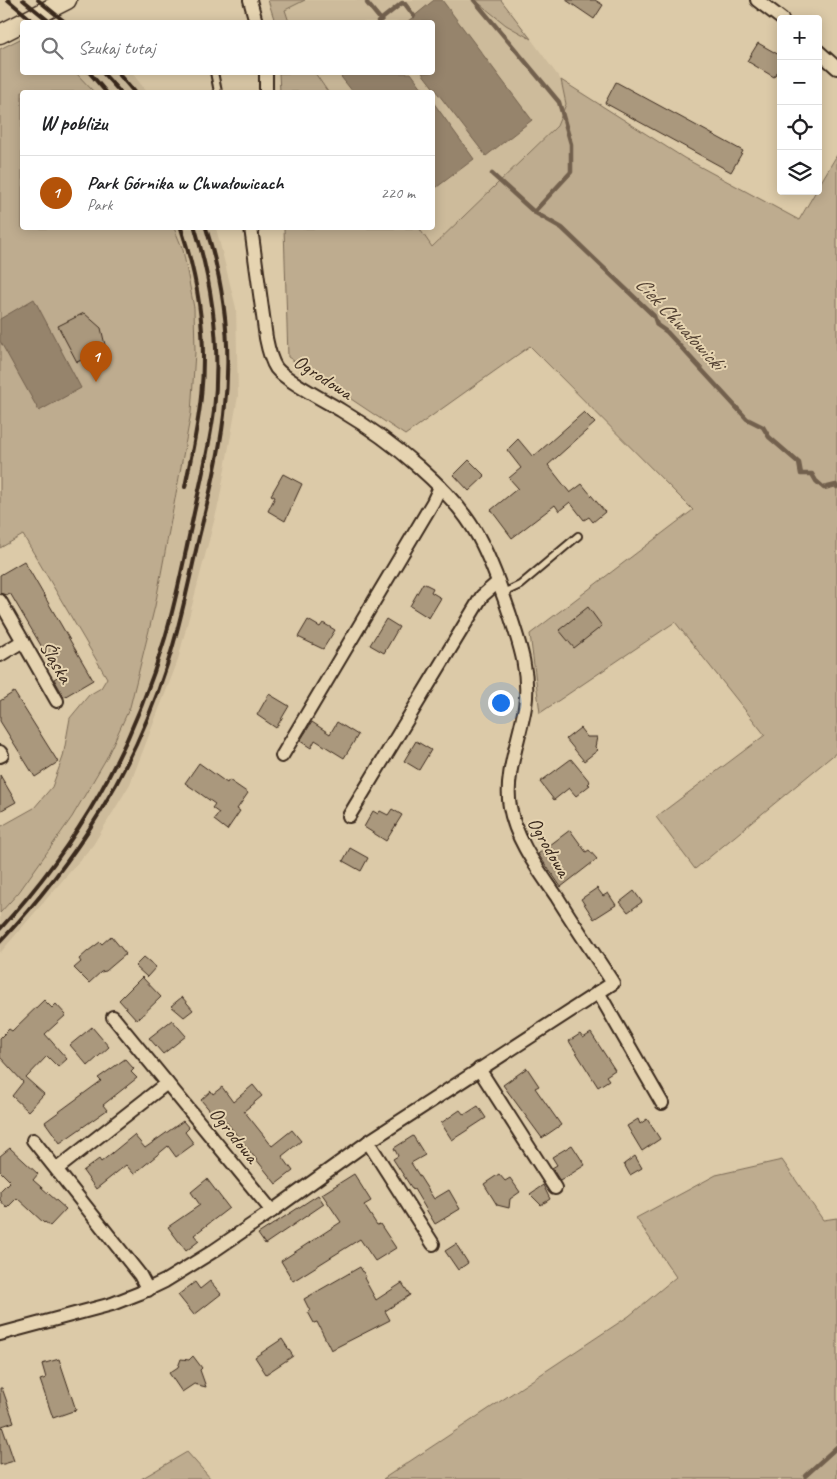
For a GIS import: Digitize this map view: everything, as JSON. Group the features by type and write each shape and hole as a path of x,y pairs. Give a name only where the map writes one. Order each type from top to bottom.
{"main road":[{"path":"28,20 68,0"},
{"path":"0,34 20,24"}],"street":[{"path":"250,0 255,20"},
{"path":"757,0 777,15"},
{"path":"822,55 837,68"},
{"path":"266,75 266,90"},
{"name":"Ogrodowa","path":"0,1334 105,1306 148,1290 212,1252 368,1142 613,983 527,853 511,815 509,783 526,704 526,683 522,652 501,587 479,538 471,524 440,487 370,428 300,386 276,368 270,355 266,338 251,230"},
{"path":"282,756 383,588 440,487"},
{"path":"350,816 482,596 501,587"},
{"name":"Śląska","path":"0,600 57,701"},
{"name":"Śląska","path":"0,655 23,642"},
{"path":"0,752 2,755 0,756"},
{"path":"598,992 662,1103"},
{"name":"Ogrodowa","path":"113,1017 272,1211"},
{"path":"479,1069 555,1188"},
{"path":"57,1170 167,1083"},
{"path":"33,1140 140,1275 148,1290"},
{"path":"368,1142 433,1244"}],"lane":[{"path":"215,75 218,90"},
{"path":"501,587 520,585 578,536"}],"shaded area":[{"path":"268,0 305,0 285,10 288,20 274,20"},
{"path":"305,0 475,0 506,25 531,39 561,80 566,104 557,126 432,247 420,230 435,230 435,90 327,90 316,75 435,75 435,20 288,20 285,10"},
{"path":"434,0 442,0 532,120 486,156 424,75 435,75 435,20 409,20"},
{"path":"475,0 501,0 531,39 506,25"},
{"path":"20,39 20,75 78,75 92,90 20,90 20,230 175,230 183,250 194,308 195,352 191,413 155,606 130,707 106,759 72,817 19,892 0,913 0,827 34,808 52,787 63,757 70,718 89,695 101,688 107,678 23,535 0,548 0,49"},
{"path":"78,75 134,75 145,90 92,90"},
{"path":"279,75 316,75 327,90 280,90"},
{"path":"340,75 412,75 424,90 351,90"},
{"path":"561,80 684,158 799,220 814,195 822,195 822,180 837,155 837,752 695,869 656,817 765,735 675,622 540,713 530,634 693,510 530,346 405,435 288,357 284,230 420,230 432,247 557,126 566,104"},
{"path":"435,105 474,159 435,188"},
{"path":"175,230 216,230 236,308 238,396 219,502 177,663 130,784 93,845 0,953 0,913 19,892 72,817 106,759 130,707 155,606 191,413 195,352 194,308 183,250"},
{"path":"34,299 81,388 39,411 0,341 0,319"},
{"path":"782,1160 823,1220 837,1218 837,1479 383,1479 629,1316 676,1277 636,1218 716,1175"},
{"path":"187,1452 211,1479 141,1479"}],"building":[{"path":"566,0 595,0 603,5 594,19"},
{"path":"758,43 777,54 777,72 774,77 747,61"},
{"path":"616,82 743,151 731,172 605,103"},
{"path":"84,313 101,328 106,349 77,362 58,326"},
{"path":"584,412 595,423 548,465 570,493 582,484 605,512 593,522 589,517 584,520 570,502 559,511 555,505 512,538 491,510 518,488 509,478 521,468 507,450 518,439 533,457"},
{"path":"469,460 485,476 469,491 454,475"},
{"path":"283,474 302,484 285,521 268,511 275,497 271,495"},
{"path":"24,561 93,680 64,697 54,679 59,676 10,593 6,595 0,593 0,575"},
{"path":"423,583 433,588 431,592 441,598 429,618 410,606"},
{"path":"588,607 602,626 574,648 559,630"},
{"path":"386,619 399,627 384,653 370,645"},
{"path":"308,620 320,627 323,623 335,630 323,649 298,637"},
{"path":"14,692 58,762 35,777 0,721 0,701"},
{"path":"269,694 289,706 276,728 257,715"},
{"path":"312,722 330,734 337,722 358,735 344,758 315,740 311,748 300,741"},
{"path":"580,728 587,737 597,737 595,747 598,750 584,761 566,739"},
{"path":"416,741 431,750 419,770 404,761"},
{"path":"571,759 590,782 588,784 590,785 576,796 569,788 554,800 540,782"},
{"path":"199,763 227,783 229,780 248,793 237,809 240,811 227,830 214,820 219,813 212,808 215,804 185,783"},
{"path":"0,775 16,802 0,811"},
{"path":"392,809 402,815 386,841 364,827 373,811 378,814 380,811 388,815"},
{"path":"570,830 586,852 589,850 597,859 561,887 538,854"},
{"path":"350,848 368,858 361,871 343,861"},
{"path":"597,888 603,896 608,893 616,905 594,919 581,899"},
{"path":"634,891 642,902 628,912 620,902"},
{"path":"111,936 126,954 89,983 74,968 81,962 79,959 88,951 100,942 102,944"},
{"path":"144,957 156,967 147,977 135,966"},
{"path":"142,977 161,997 137,1020 119,1000"},
{"path":"182,997 193,1010 184,1017 171,1006"},
{"path":"44,1000 52,1008 56,1004 66,1015 45,1034 67,1059 58,1067 47,1056 26,1078 44,1094 28,1111 12,1096 23,1082 0,1057 0,1038 9,1029 12,1031"},
{"path":"172,1020 186,1036 163,1054 149,1038"},
{"path":"92,1027 109,1047 88,1066 70,1045"},
{"path":"591,1033 615,1070 606,1076 609,1080 598,1087 569,1041 580,1034 583,1038"},
{"path":"125,1059 134,1069 131,1072 137,1078 103,1105 107,1110 60,1143 45,1122 101,1081 98,1078"},
{"path":"527,1068 539,1086 535,1088 561,1125 542,1138 503,1085"},
{"path":"253,1085 262,1096 244,1111 272,1146 292,1130 301,1141 282,1156 293,1171 276,1184 223,1118 219,1121 201,1100 211,1091 213,1094 222,1087 233,1102"},
{"path":"478,1106 486,1118 452,1140 441,1123 460,1110 464,1115"},
{"path":"638,1119 640,1124 647,1119 660,1139 642,1151 627,1126"},
{"path":"183,1121 189,1128 185,1132 194,1144 176,1157 168,1146 134,1174 126,1165 96,1189 83,1171 99,1159 101,1162 134,1135 145,1148"},
{"path":"413,1136 425,1155 411,1163 434,1199 449,1190 460,1209 435,1224 393,1159 398,1156 394,1148"},
{"path":"572,1145 585,1165 560,1181 552,1168 557,1165 552,1157"},
{"path":"10,1148 38,1174 33,1180 66,1209 50,1226 44,1223 17,1198 7,1208 0,1200 0,1191 10,1181 0,1171 0,1156"},
{"path":"635,1156 642,1168 630,1175 624,1164"},
{"path":"354,1174 371,1201 364,1205 377,1225 380,1224 396,1248 375,1261 360,1239 293,1281 281,1261 341,1222 322,1194"},
{"path":"499,1174 505,1181 510,1178 520,1192 510,1199 509,1208 497,1205 484,1184"},
{"path":"207,1179 229,1208 194,1235 199,1241 186,1251 168,1227 200,1205 191,1192"},
{"path":"543,1185 550,1199 541,1205 530,1194"},
{"path":"318,1195 324,1204 265,1244 258,1234"},
{"path":"456,1244 468,1263 458,1270 445,1251"},
{"path":"360,1267 376,1300 402,1283 410,1295 385,1311 390,1320 331,1350 317,1322 314,1323 308,1312 310,1311 304,1299"},
{"path":"210,1281 221,1294 194,1315 178,1295 195,1282 200,1289"},
{"path":"282,1339 293,1356 266,1374 255,1357"},
{"path":"193,1356 202,1368 200,1370 206,1387 194,1384 182,1392 169,1373 178,1367 181,1359 189,1360"},
{"path":"59,1359 76,1410 53,1418 40,1380 46,1378 42,1364"},
{"path":"0,1388 2,1388 14,1422 2,1426 14,1461 0,1465"}],"waterway":[{"path":"474,0 559,102 571,144 571,172 534,212"},
{"path":"367,3 381,20"},
{"path":"381,20 402,3 405,4 414,16"},
{"name":"Ciek Chwałowicki","path":"492,174 534,212 562,228 654,316 657,325 667,332 747,419 763,427 769,437 799,463 801,474 812,474 816,481 824,488 836,485 837,487"},
{"path":"805,1476 837,1447"}],"railway":[{"path":"8,0 32,20"},
{"path":"23,0 48,20"},
{"path":"38,0 63,20"},
{"path":"92,75 104,90"},
{"path":"105,75 118,90"},
{"path":"120,75 132,90"},
{"path":"182,230 197,290 203,354 200,408 185,487"},
{"path":"0,929 54,863 100,793 119,756 152,679 169,624 207,455 216,388 217,364 214,318 207,273 196,230"},
{"path":"0,942 53,880 99,813 137,742 153,704 172,649 213,477 222,431 226,392 227,344 225,321 218,274 207,230"}],"place":[{"name":"Park Górnika w Chwałowicach","path":"96,382"}]}
